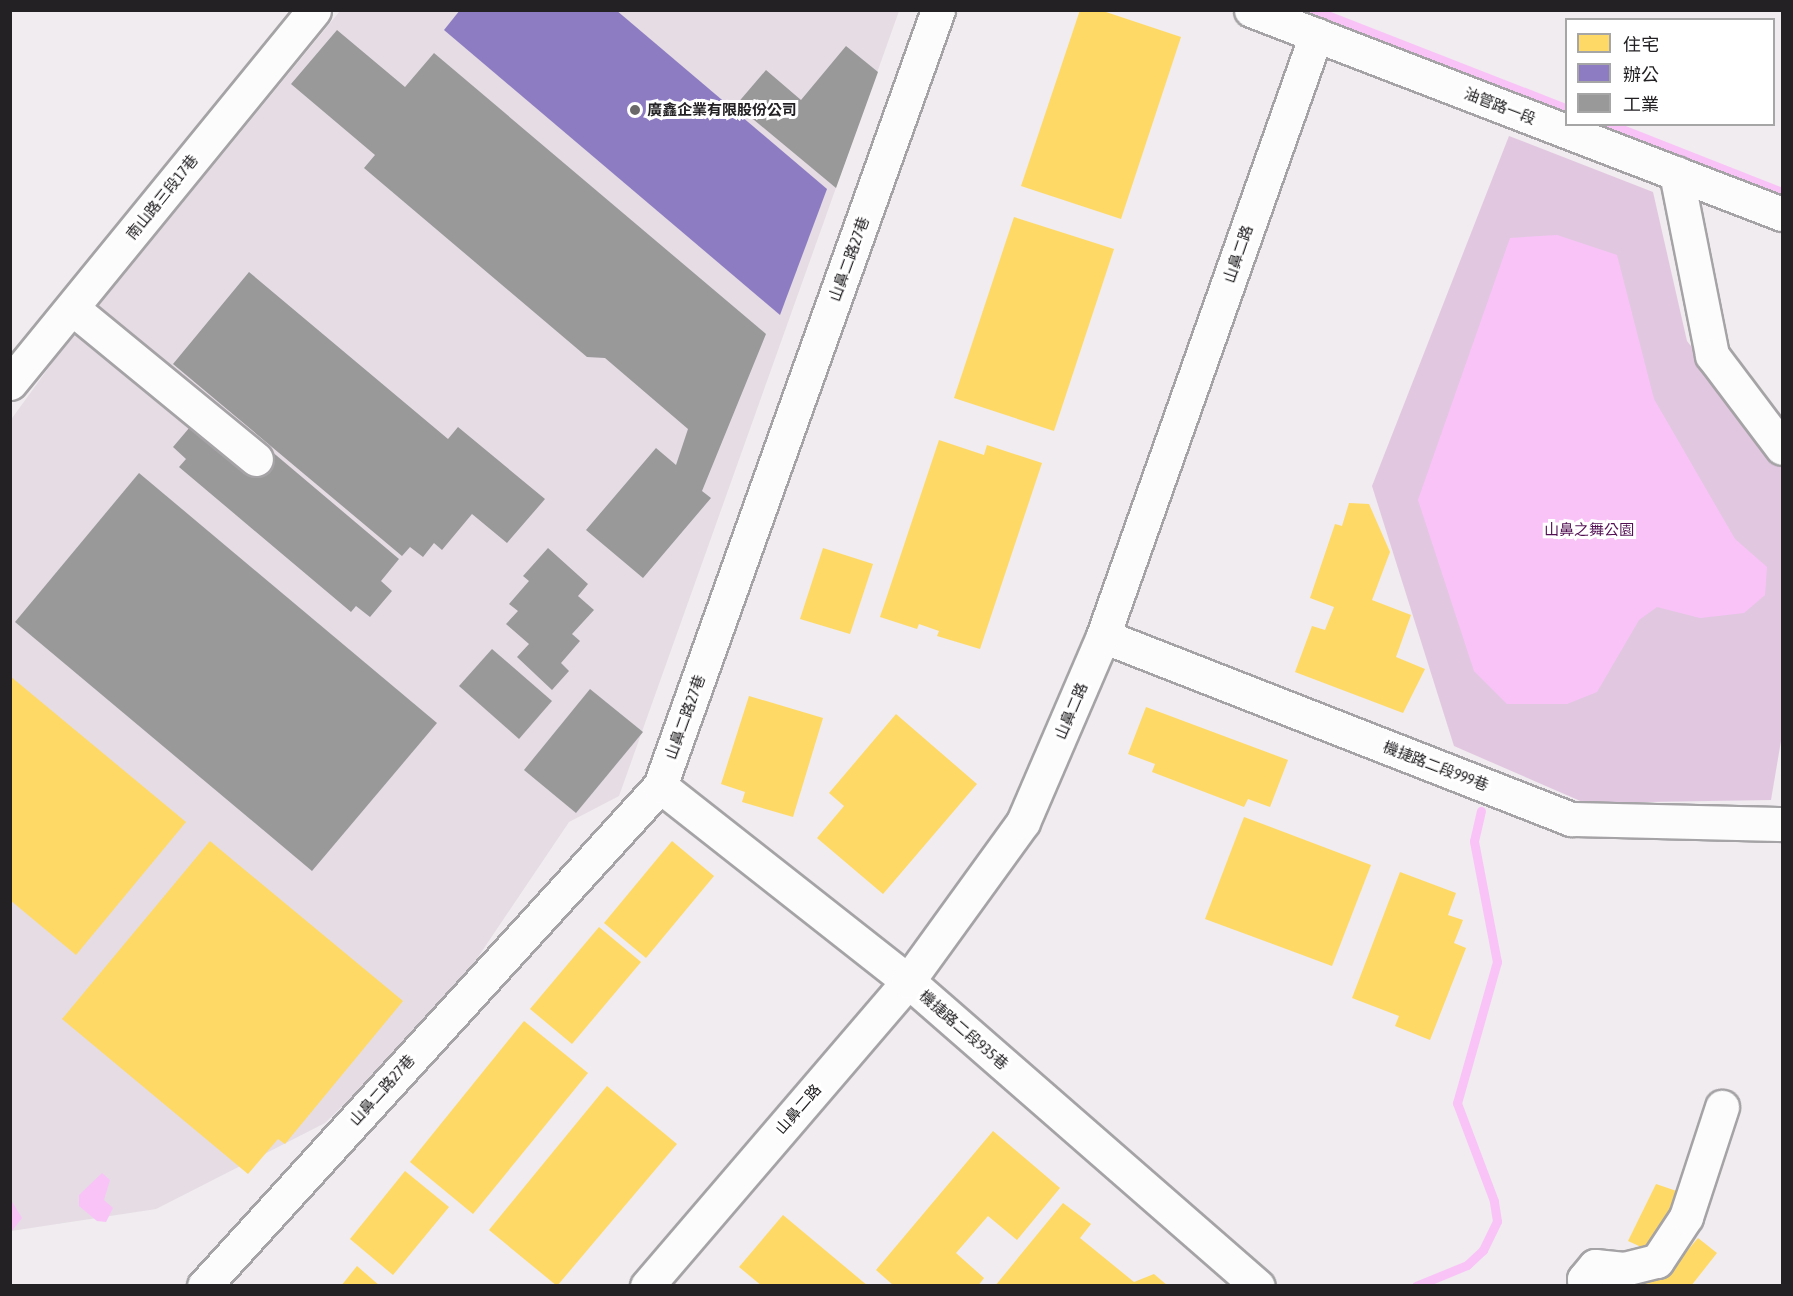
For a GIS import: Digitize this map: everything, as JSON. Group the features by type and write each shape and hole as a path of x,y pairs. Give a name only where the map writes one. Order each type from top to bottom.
{"street":[{"name":"南山路三段17巷","path":"10,383 314,10"},
{"name":"山鼻二路27巷","path":"204,1286 660,786 938,10"},
{"name":"油管路一段","path":"1251,10 1782,214"},
{"name":"山鼻二路","path":"647,1286 908,981 1023,822 1103,636 1316,35"},
{"path":"1676,173 1712,355 1782,448"},
{"path":"72,308 256,459"},
{"name":"機捷路二段999巷","path":"1103,636 1571,819 1782,824"},
{"name":"機捷路二段935巷","path":"660,786 908,981 1258,1286"},
{"path":"1585,1286 1584,1280 1595,1266 1624,1269 1657,1261 1686,1217 1722,1107"}],"shaded area":[{"path":"340,11 899,11 619,796 569,822 445,1006 325,1123 156,1209 11,1231 10,421 55,359"},
{"path":"1557,235 1617,255 1654,399 1735,539 1767,567 1765,595 1744,613 1700,618 1657,607 1639,620 1597,692 1567,704 1507,704 1474,671 1418,500 1510,238"},
{"path":"102,1173 110,1180 104,1200 113,1208 106,1222 97,1221 79,1206 79,1195"},
{"path":"11,1200 22,1218 11,1232"}],"green space":[{"name":"山鼻之舞公園","path":"1509,136 1653,192 1687,341 1782,466 1782,735 1771,800 1585,803 1454,746 1372,486"}],"building: 住宅":[{"path":"1080,10 1100,10 1181,37 1121,219 1021,186"},
{"path":"1014,217 1114,249 1054,431 954,398"},
{"path":"939,440 984,455 987,445 1042,463 980,649 937,636 939,631 919,624 917,629 880,617"},
{"path":"1349,503 1369,504 1390,552 1372,600 1411,615 1396,657 1425,669 1403,713 1295,672 1312,626 1325,630 1334,607 1310,598 1335,524 1342,526"},
{"path":"823,548 873,564 850,634 800,619"},
{"path":"10,676 186,822 76,955 10,900"},
{"path":"749,696 823,718 793,817 742,802 745,792 721,784"},
{"path":"1146,707 1288,760 1270,807 1248,799 1244,807 1152,772 1155,764 1128,754"},
{"path":"896,714 977,784 883,894 817,838 844,806 829,793"},
{"path":"1244,817 1371,865 1332,966 1205,919"},
{"path":"210,841 403,1001 285,1144 278,1139 248,1174 62,1019"},
{"path":"672,841 714,876 646,958 604,923"},
{"path":"1400,872 1456,893 1448,915 1463,920 1454,943 1466,948 1430,1040 1395,1026 1399,1016 1352,998"},
{"path":"599,927 641,962 572,1044 530,1009"},
{"path":"524,1021 588,1073 473,1214 410,1162"},
{"path":"607,1086 677,1144 557,1286 489,1230"},
{"path":"993,1131 1060,1188 1017,1240 988,1216 956,1253 984,1278 978,1286 894,1286 876,1270"},
{"path":"405,1171 449,1207 393,1275 350,1239"},
{"path":"1656,1184 1700,1199 1661,1256 1628,1241"},
{"path":"1063,1203 1091,1224 1080,1238 1134,1282 1154,1274 1168,1286 995,1286"},
{"path":"783,1215 868,1286 762,1286 739,1267"},
{"path":"1698,1238 1717,1253 1691,1286 1615,1282 1665,1262 1672,1269"},
{"path":"357,1266 380,1286 341,1286"}],"building: 辦公":[{"name":"廣鑫企業有限股份公司","path":"460,10 616,10 827,189 780,315 444,30"}],"building: 工業":[{"path":"337,30 405,87 434,53 766,334 702,491 711,498 643,578 586,530 656,448 676,465 688,429 605,358 587,357 364,168 375,155 291,84"},
{"path":"846,46 878,72 836,188 736,105 766,70 801,100"},
{"path":"249,272 448,439 458,427 545,499 507,543 472,514 442,550 434,543 423,557 410,547 402,556 173,364"},
{"path":"212,401 399,559 381,581 392,591 370,617 356,606 351,612 179,467 186,459 173,447"},
{"path":"139,473 437,723 312,871 15,622"},
{"path":"548,548 588,584 578,596 594,610 572,634 580,641 561,663 569,671 552,690 517,657 529,644 506,624 518,611 509,604 529,581 523,576"},
{"path":"492,649 552,701 519,739 459,686"},
{"path":"590,689 643,732 576,813 524,770"}],"waterway":[{"path":"1314,10 1565,108"},
{"path":"1614,126 1782,192"},
{"path":"1416,1286 1467,1265 1483,1250 1497,1221 1494,1201 1457,1103 1497,962 1474,841 1481,811"}],"place":[{"name":"廣鑫企業有限股份公司","path":"635,110"}]}
